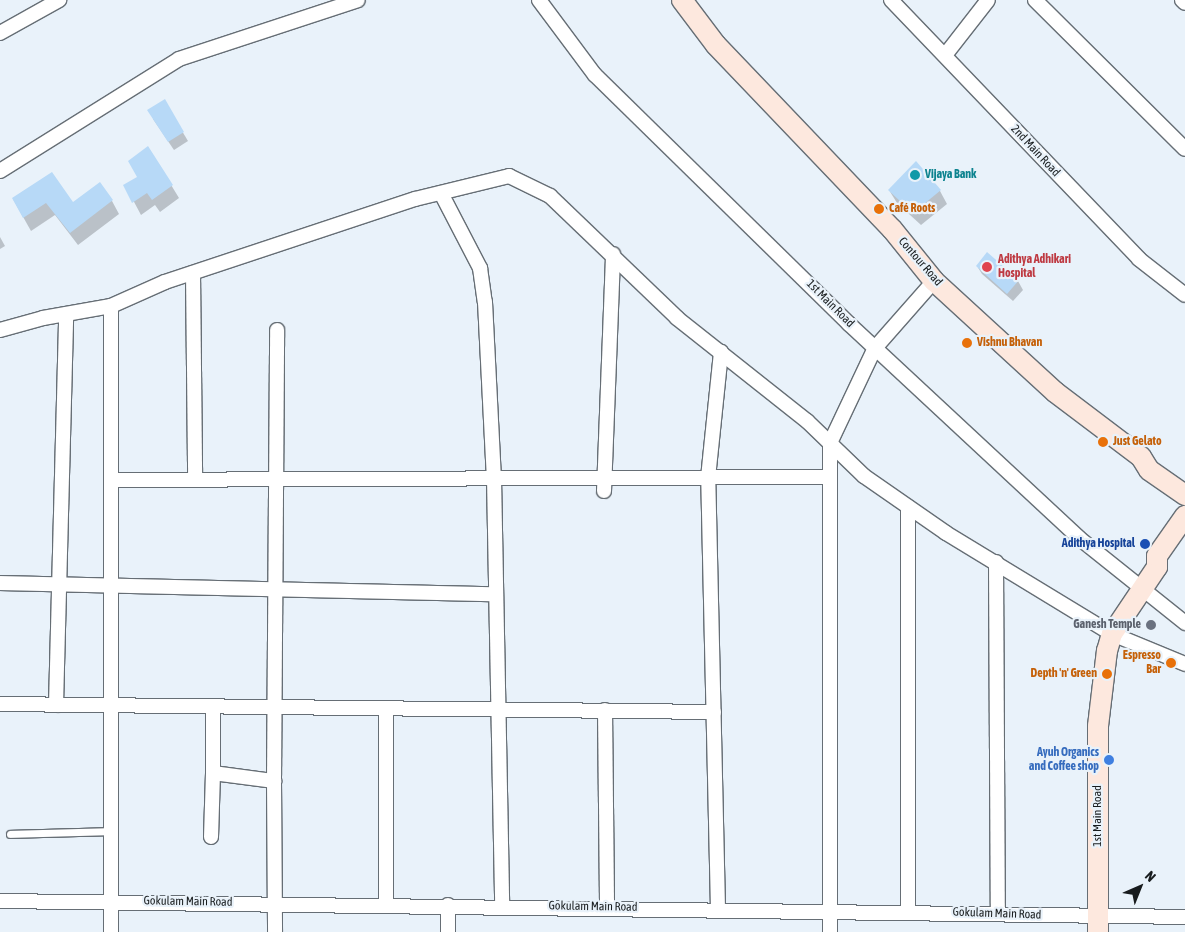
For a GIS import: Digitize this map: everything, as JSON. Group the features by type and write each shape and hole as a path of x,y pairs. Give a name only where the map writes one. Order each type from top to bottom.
{"main road":[{"name":"Contour Road","path":"682,0 716,45 892,229 934,281 1055,392 1141,458 1149,470 1185,495"},
{"path":"1141,458 1156,460 1185,479"},
{"name":"1st Main Road","path":"1098,925 1098,726 1112,634 1157,567 1157,556 1185,516"},
{"name":"1st Main Road","path":"1157,567 1166,564 1185,538"}],"street":[{"path":"0,33 59,0"},
{"path":"0,171 179,59 358,0"},
{"name":"1st Main Road","path":"539,0 595,75 875,348 1079,538 1141,590"},
{"name":"2nd Main Road","path":"892,0 946,54 1139,259 1185,295"},
{"path":"946,54 988,0"},
{"path":"1035,0 1185,149"},
{"path":"1182,0 1185,3"},
{"path":"0,330 66,314 111,306 193,273 441,193 509,176 550,196 613,254 677,318 721,352 830,443 864,476 908,507 1112,634 1185,664"},
{"path":"441,193 480,268 485,302 494,478 502,906"},
{"path":"603,485 613,254"},
{"path":"193,273 194,479"},
{"path":"830,932 830,443 875,348 934,281"},
{"path":"111,306 111,932"},
{"path":"56,705 66,314"},
{"path":"275,932 272,707 277,330"},
{"path":"718,909 714,712 706,544 708,478 721,352"},
{"path":"111,480 494,478 603,485 708,478 830,478"},
{"path":"908,507 908,912"},
{"path":"996,562 998,913"},
{"path":"0,582 496,594"},
{"path":"1141,590 1185,623"},
{"path":"0,704 714,712"},
{"path":"212,837 213,707"},
{"path":"386,709 386,904"},
{"path":"605,710 607,908"},
{"path":"213,773 274,781"},
{"name":"Gokulam Main Road","path":"0,901 386,904 998,913 1098,925 1185,917"},
{"path":"448,905 448,932"}],"lane":[{"path":"10,834 111,832"}],"building":[{"path":"165,99 184,132 168,142 147,110"},
{"path":"148,146 173,185 152,200 147,193 132,203 123,185 137,177 128,161"},
{"name":"Vijaya Bank","path":"916,161 941,190 913,213 888,190"},
{"path":"52,172 73,202 100,182 113,200 70,233 46,203 23,218 12,198"},
{"path":"987,252 1019,280 1007,294 976,266"}],"place":[{"name":"Vijaya Bank","path":"915,175"},
{"name":"Café Roots","path":"879,209"},
{"name":"Adithya Adhikari Hospital","path":"987,267"},
{"name":"Vishnu Bhavan","path":"967,343"},
{"name":"Just Gelato","path":"1103,442"},
{"name":"Adithya Hospital","path":"1145,544"},
{"name":"Ganesh Temple","path":"1151,625"},
{"name":"Espresso Bar","path":"1171,663"},
{"name":"Depth 'n' Green","path":"1107,674"},
{"name":"Ayuh Organics and Coffee shop","path":"1109,760"}]}
